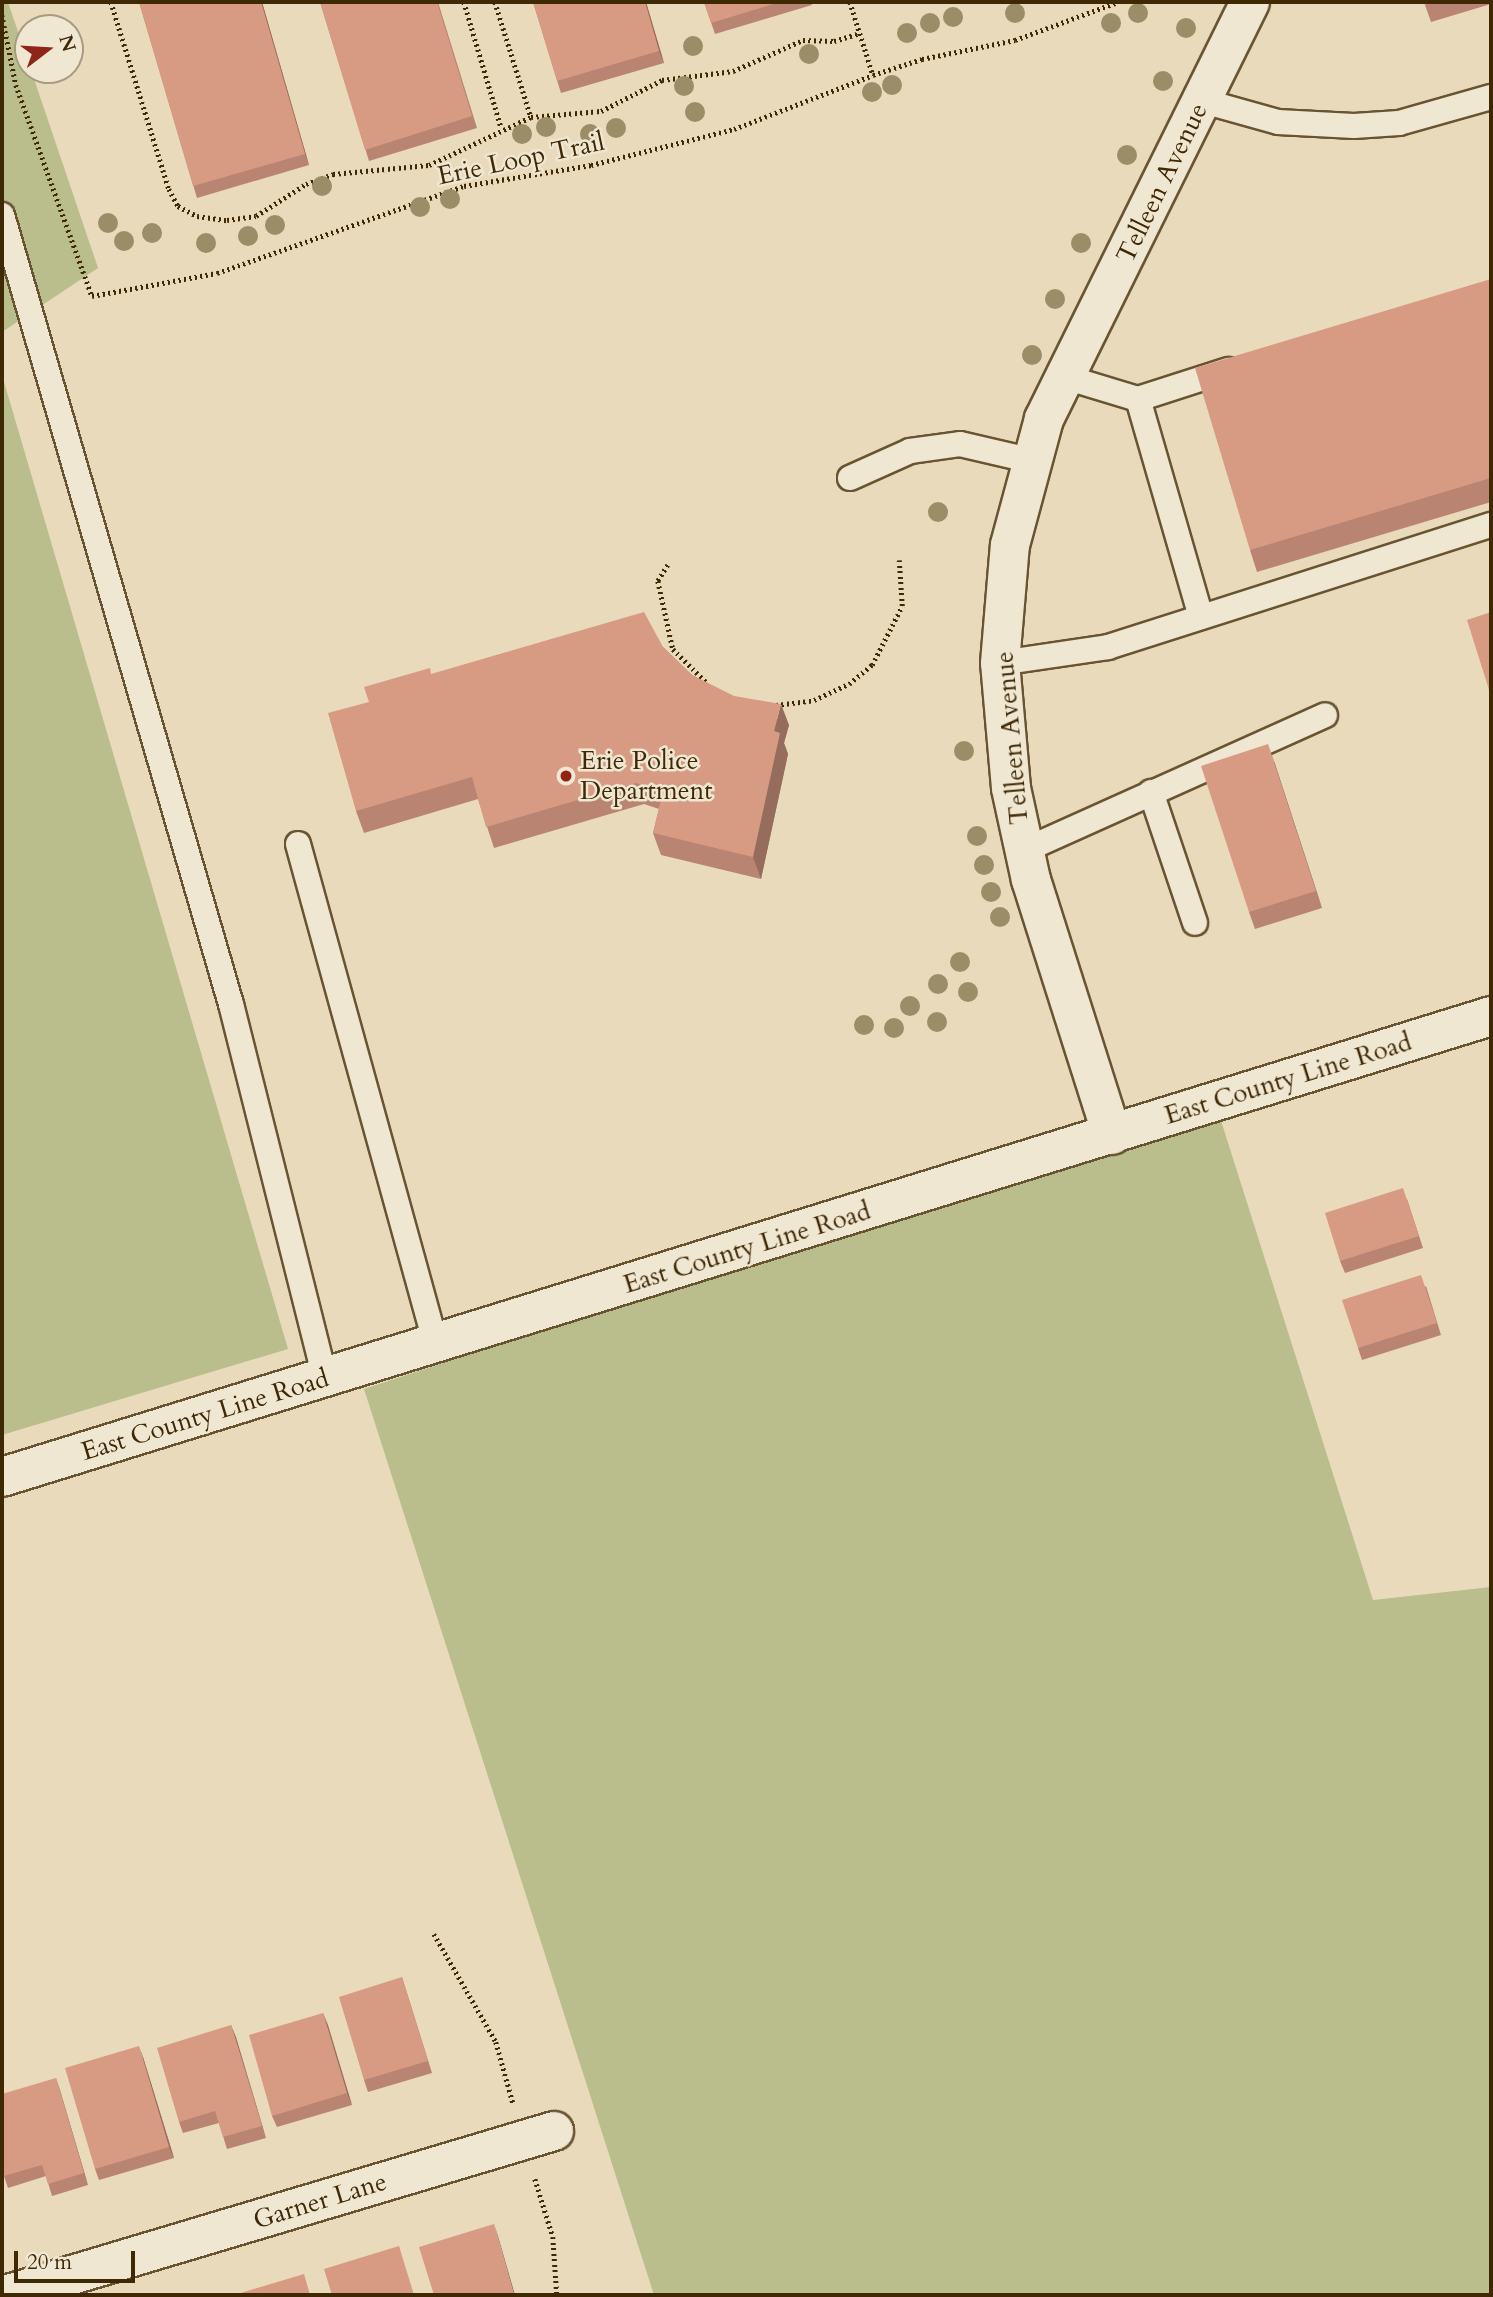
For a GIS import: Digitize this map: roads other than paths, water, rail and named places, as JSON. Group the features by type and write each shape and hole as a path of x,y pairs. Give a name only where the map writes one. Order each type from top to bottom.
{"street":[{"name":"Telleen Avenue","path":"1112,1135 1023,851 1011,788 1000,663 1010,545 1044,419 1250,2"},
{"name":"East County Line Road","path":"2,1477 436,1345 1491,1016"},
{"name":"Garner Lane","path":"5,2295 554,2130"}],"lane":[{"path":"1203,101 1278,122 1354,126 1399,123 1491,97"},
{"path":"2,215 231,1004 325,1379"},
{"path":"1065,377 1138,399 1256,361"},
{"path":"1138,399 1201,617"},
{"path":"850,478 910,451 960,444 1033,461"},
{"path":"1000,663 1108,647 1491,525"},
{"path":"1023,851 1325,715"},
{"path":"1152,792 1195,923"},
{"path":"298,844 436,1345"}],"place":[{"name":"Erie Police Department","path":"566,776"}]}
